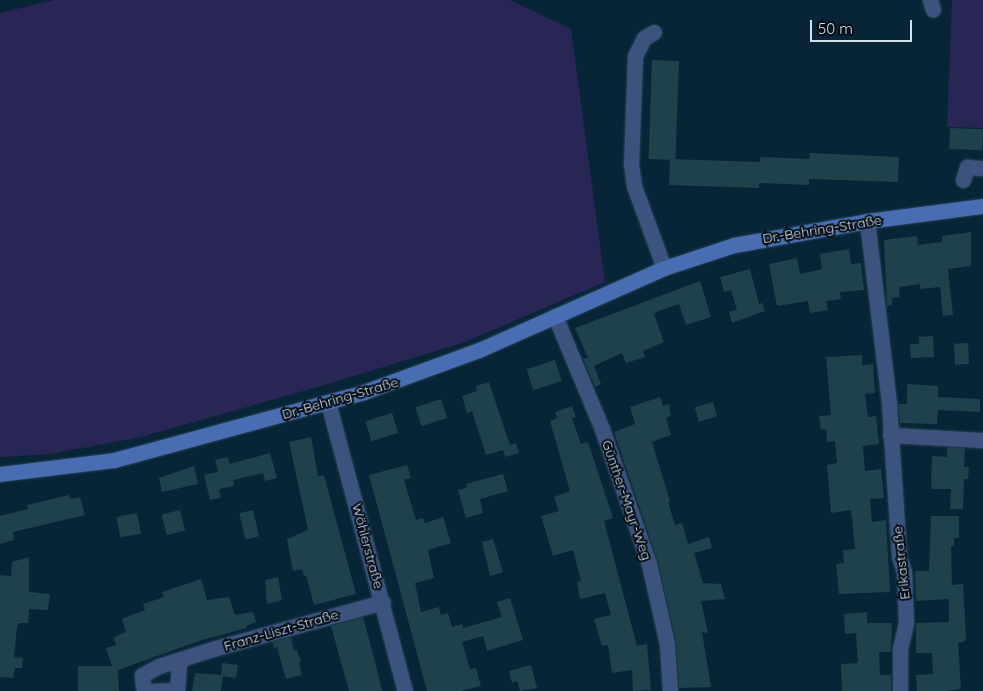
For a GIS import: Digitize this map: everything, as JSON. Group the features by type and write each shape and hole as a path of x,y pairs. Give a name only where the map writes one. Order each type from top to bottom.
{"street":[{"path":"654,32 644,38 635,56 631,164 634,186 664,268"},
{"path":"963,180 967,168 983,168"},
{"name":"Dr.-Behring-Straße","path":"0,474 114,460 328,402 445,364 664,268 734,244 867,221 983,206"},
{"name":"Erikastraße","path":"867,221 890,435 899,556 904,571 906,623 900,649 900,691"},
{"name":"Günther-Mayr-Weg","path":"555,316 602,429 649,564 667,644 670,691"},
{"name":"Wöhlerstraße","path":"328,402 406,691"},
{"path":"890,435 983,440"},
{"name":"Franz-Liszt-Straße","path":"178,660 177,690 148,691 141,682 149,669 178,660 383,602"}],"shaded area":[{"path":"54,0 510,0 571,29 605,282 465,342 328,384 141,437 51,454 0,457 0,13"},
{"path":"952,0 983,0 983,128 947,127"}],"building":[{"path":"652,60 679,61 676,160 649,159"},
{"path":"950,128 983,129 982,150 949,149"},
{"path":"810,153 899,157 898,182 809,179 809,185 759,183 759,188 669,185 670,159 760,162 760,157 809,159"},
{"path":"971,232 971,266 948,269 953,315 943,316 940,287 920,289 920,284 899,287 900,297 892,298 892,305 887,306 884,240 917,236 918,245 942,242 942,236"},
{"path":"849,249 851,264 861,263 864,290 840,292 841,299 826,301 828,310 810,313 808,301 777,306 769,264 797,258 800,274 822,269 820,254"},
{"path":"750,269 759,304 762,303 765,311 732,323 729,312 737,310 731,290 724,292 720,277"},
{"path":"700,281 711,317 686,325 679,304 658,311 654,314 664,342 643,351 645,357 626,363 622,353 594,366 601,384 595,387 583,359 588,358 575,328"},
{"path":"933,336 934,357 911,358 910,344 919,344 919,337"},
{"path":"968,343 969,364 955,365 954,344"},
{"path":"862,355 862,365 873,364 875,393 865,394 868,417 876,416 879,444 863,446 865,471 881,469 884,498 870,499 872,522 886,520 890,592 839,594 836,564 844,563 843,550 855,549 851,510 831,513 827,465 837,463 835,441 827,442 826,429 821,430 819,416 831,415 826,357"},
{"path":"555,360 562,381 533,390 526,369"},
{"path":"489,382 510,445 516,443 519,453 505,457 503,450 486,455 472,411 467,413 462,396 477,391 476,386"},
{"path":"907,384 938,386 938,397 980,399 980,412 938,410 937,424 900,423 898,404 907,404"},
{"path":"660,397 663,406 669,404 671,416 666,418 671,435 652,442 670,501 668,502 675,525 682,523 688,544 709,537 712,548 694,553 703,583 721,584 725,599 701,601 708,633 702,632 711,687 679,688 676,642 658,562 614,432 635,424 630,407"},
{"path":"441,399 447,418 422,426 415,407"},
{"path":"713,402 717,416 699,422 695,407"},
{"path":"572,406 576,417 572,418 581,444 588,442 613,518 604,521 637,646 647,644 651,690 633,691 632,670 612,673 608,645 602,646 594,619 611,615 605,593 580,599 577,582 581,581 573,550 553,556 541,516 559,511 554,497 570,491 550,421 557,418 555,412"},
{"path":"392,413 398,433 371,441 365,421"},
{"path":"311,437 318,476 324,475 356,594 314,605 306,575 304,576 302,569 293,571 287,539 308,530 289,442"},
{"path":"947,447 965,448 964,467 969,467 968,479 964,479 963,509 950,509 951,489 931,489 932,456 947,457"},
{"path":"270,453 277,478 265,481 263,473 233,480 234,486 219,489 221,498 210,500 204,475 218,472 215,460 228,457 230,464"},
{"path":"407,465 411,478 404,480 416,520 423,518 425,523 443,517 451,543 428,550 434,578 415,583 421,612 439,607 441,615 448,613 452,627 462,624 463,628 502,617 497,602 510,598 523,640 487,651 483,636 462,642 470,669 476,668 481,686 461,691 427,691 369,475"},
{"path":"194,466 198,484 162,492 159,478"},
{"path":"503,474 508,491 480,499 483,513 466,518 458,490 467,488 466,484"},
{"path":"69,495 70,499 80,497 85,515 13,532 14,540 0,544 0,516 28,509 27,505"},
{"path":"180,510 185,530 167,535 162,515"},
{"path":"253,510 259,536 245,539 239,513"},
{"path":"137,513 141,534 120,538 116,517"},
{"path":"931,516 959,516 959,538 954,538 954,546 951,546 952,585 963,584 966,637 964,642 958,643 961,689 946,691 917,691 916,675 933,674 932,653 916,653 916,623 949,622 949,599 916,601 915,571 929,571"},
{"path":"493,539 503,572 490,576 482,542"},
{"path":"29,557 29,592 50,594 48,610 29,609 28,623 19,623 17,627 14,657 23,658 22,668 15,668 13,678 0,677 0,575 11,576 12,562"},
{"path":"278,577 282,600 267,604 265,580"},
{"path":"201,579 207,600 229,597 235,615 253,612 256,622 246,626 247,628 202,640 118,670 119,691 78,691 78,666 112,666 106,648 116,645 114,637 126,632 122,619 145,610 143,604 164,597 162,592"},
{"path":"867,612 867,623 892,623 891,652 879,652 880,675 891,675 891,691 842,691 841,664 858,663 856,633 845,634 844,614"},
{"path":"363,617 382,691 349,691 331,626"},
{"path":"291,637 294,651 297,650 301,662 299,663 302,675 286,679 277,647 274,648 272,642"},
{"path":"222,663 238,665 236,678 223,676 221,691 192,691 195,673 221,675"},
{"path":"531,665 537,688 520,691 517,681 512,683 509,671"}]}
